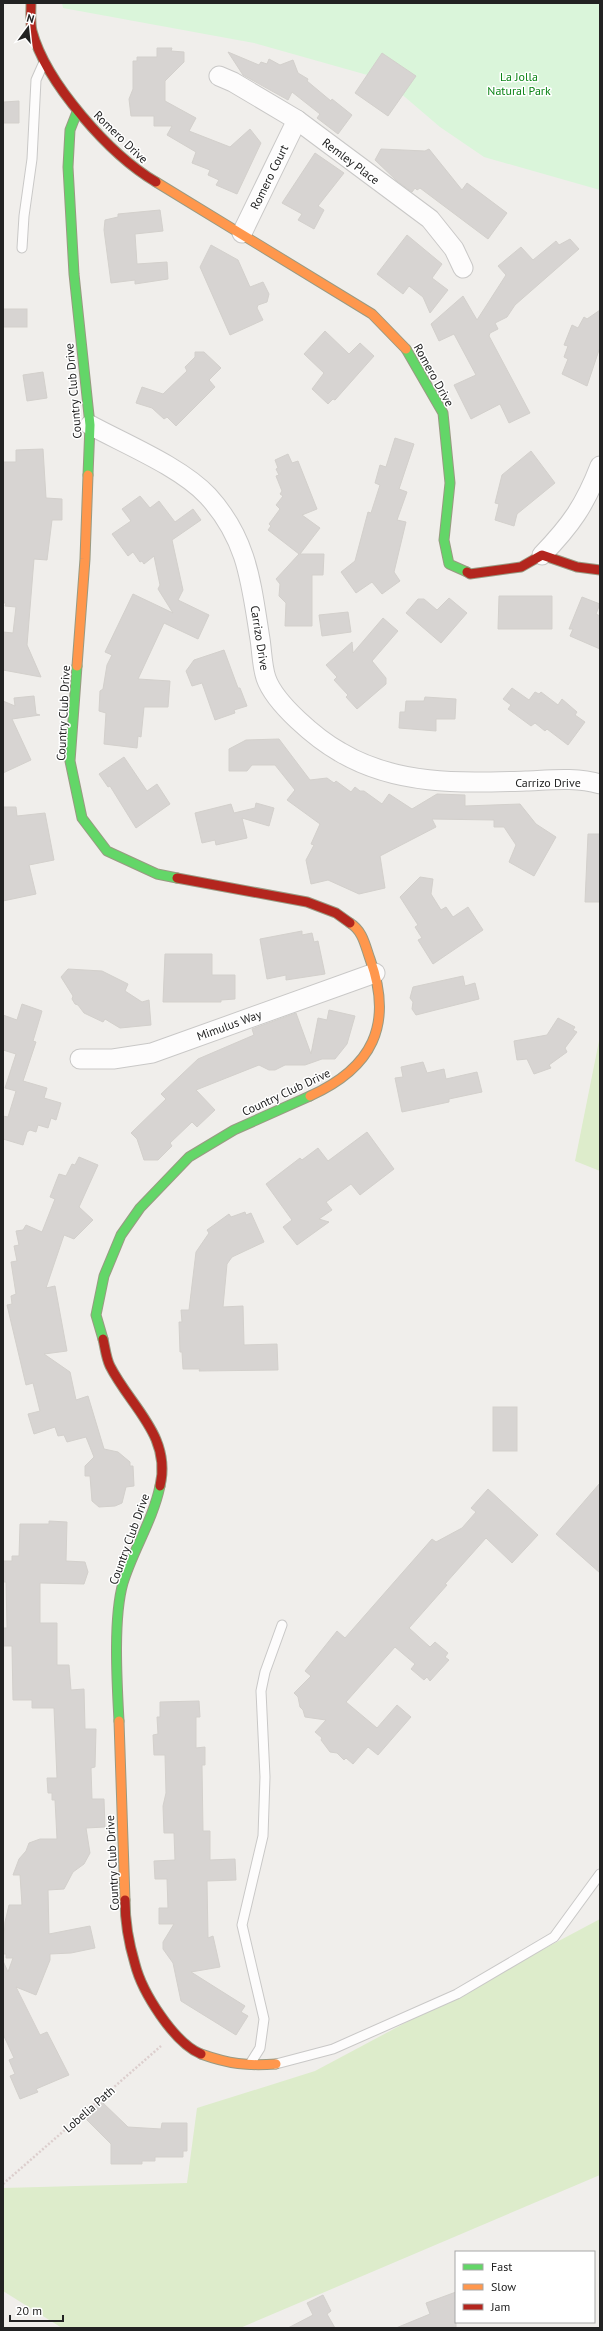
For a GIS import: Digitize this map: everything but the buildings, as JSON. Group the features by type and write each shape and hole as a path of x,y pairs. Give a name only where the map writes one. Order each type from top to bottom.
{"street":[{"path":"31,3 32,30 45,61 77,112"},
{"name":"Remley Place","path":"219,76 233,82 297,120 430,220 454,249 463,268"},
{"name":"Romero Drive","path":"77,112 138,172 242,233 372,314 410,352 443,413 450,483 444,540 449,564 470,574 521,567 542,555"},
{"name":"Country Club Drive","path":"77,112 70,130 68,167 74,274 90,425 85,559 70,761 82,818 107,851 157,874 307,902 336,913 359,929 375,973 381,1008 374,1042 344,1078 327,1088 234,1130 189,1157 140,1208 121,1235 104,1276 96,1315 110,1365 154,1432 164,1470 156,1505 124,1583 118,1610 118,1705 126,1914 135,1965 161,2019 175,2034 197,2052 224,2062 248,2066 276,2064"},
{"name":"Romero Court","path":"242,233 297,120"},
{"name":"Carrizo Drive","path":"90,425 184,476 208,496 237,538 249,568 266,678 277,696 305,726 340,752 393,775 455,783 567,780 600,784"},
{"path":"600,466 589,496 565,532 542,555 578,567 600,570"},
{"name":"Mimulus Way","path":"80,1059 113,1060 152,1053 375,973"}],"lane":[{"path":"22,248 24,216 32,159 36,80 45,61"},
{"path":"248,2066 260,2048 264,2019 242,1925 263,1836 265,1777 261,1691 265,1672 282,1625"},
{"path":"276,2064 333,2049 457,1994 554,1937 600,1874"}],"path":[{"name":"Lobelia Path","path":"3,2184 175,2034"}],"green space":[{"name":"La Jolla Natural Park","path":"62,3 600,3 600,190 484,157 440,127 385,80 254,43 63,8"},
{"path":"600,1036 600,1171 575,1161"},
{"path":"600,1919 600,2175 240,2328 62,2328 3,2291 3,2188 187,2183 197,2108 315,2071"}],"traffic: fast":[{"path":"77,112 70,130 68,167 74,274 90,425 88,475"},
{"path":"406,349 443,413 450,483 444,540 449,564 467,572"},
{"path":"77,666 70,761 82,818 107,851 157,874 177,878"},
{"path":"103,1339 96,1315 104,1276 121,1235 140,1208 189,1157 234,1130 310,1096"},
{"path":"119,1721 116,1651 120,1597 127,1571 153,1511 160,1486"}],"traffic: slow":[{"path":"156,182 372,314 406,349"},
{"path":"77,666 85,559 88,475"},
{"path":"310,1096 331,1085 349,1072 363,1058 372,1042 378,1024 379,1004 377,983 361,934 350,923"},
{"path":"119,1721 125,1900"},
{"path":"201,2054 238,2064 276,2064"}],"traffic: jam":[{"path":"31,3 31,28 39,51 65,95 100,136 138,170 156,182"},
{"path":"467,572 470,574 521,567 542,555 577,567 600,570"},
{"path":"177,878 307,902 336,913 350,923"},
{"path":"103,1339 110,1366 118,1381 147,1422 155,1437 160,1452 162,1468 160,1486"},
{"path":"125,1900 131,1948 144,1988 160,2015 170,2028 180,2039 201,2054"}]}
